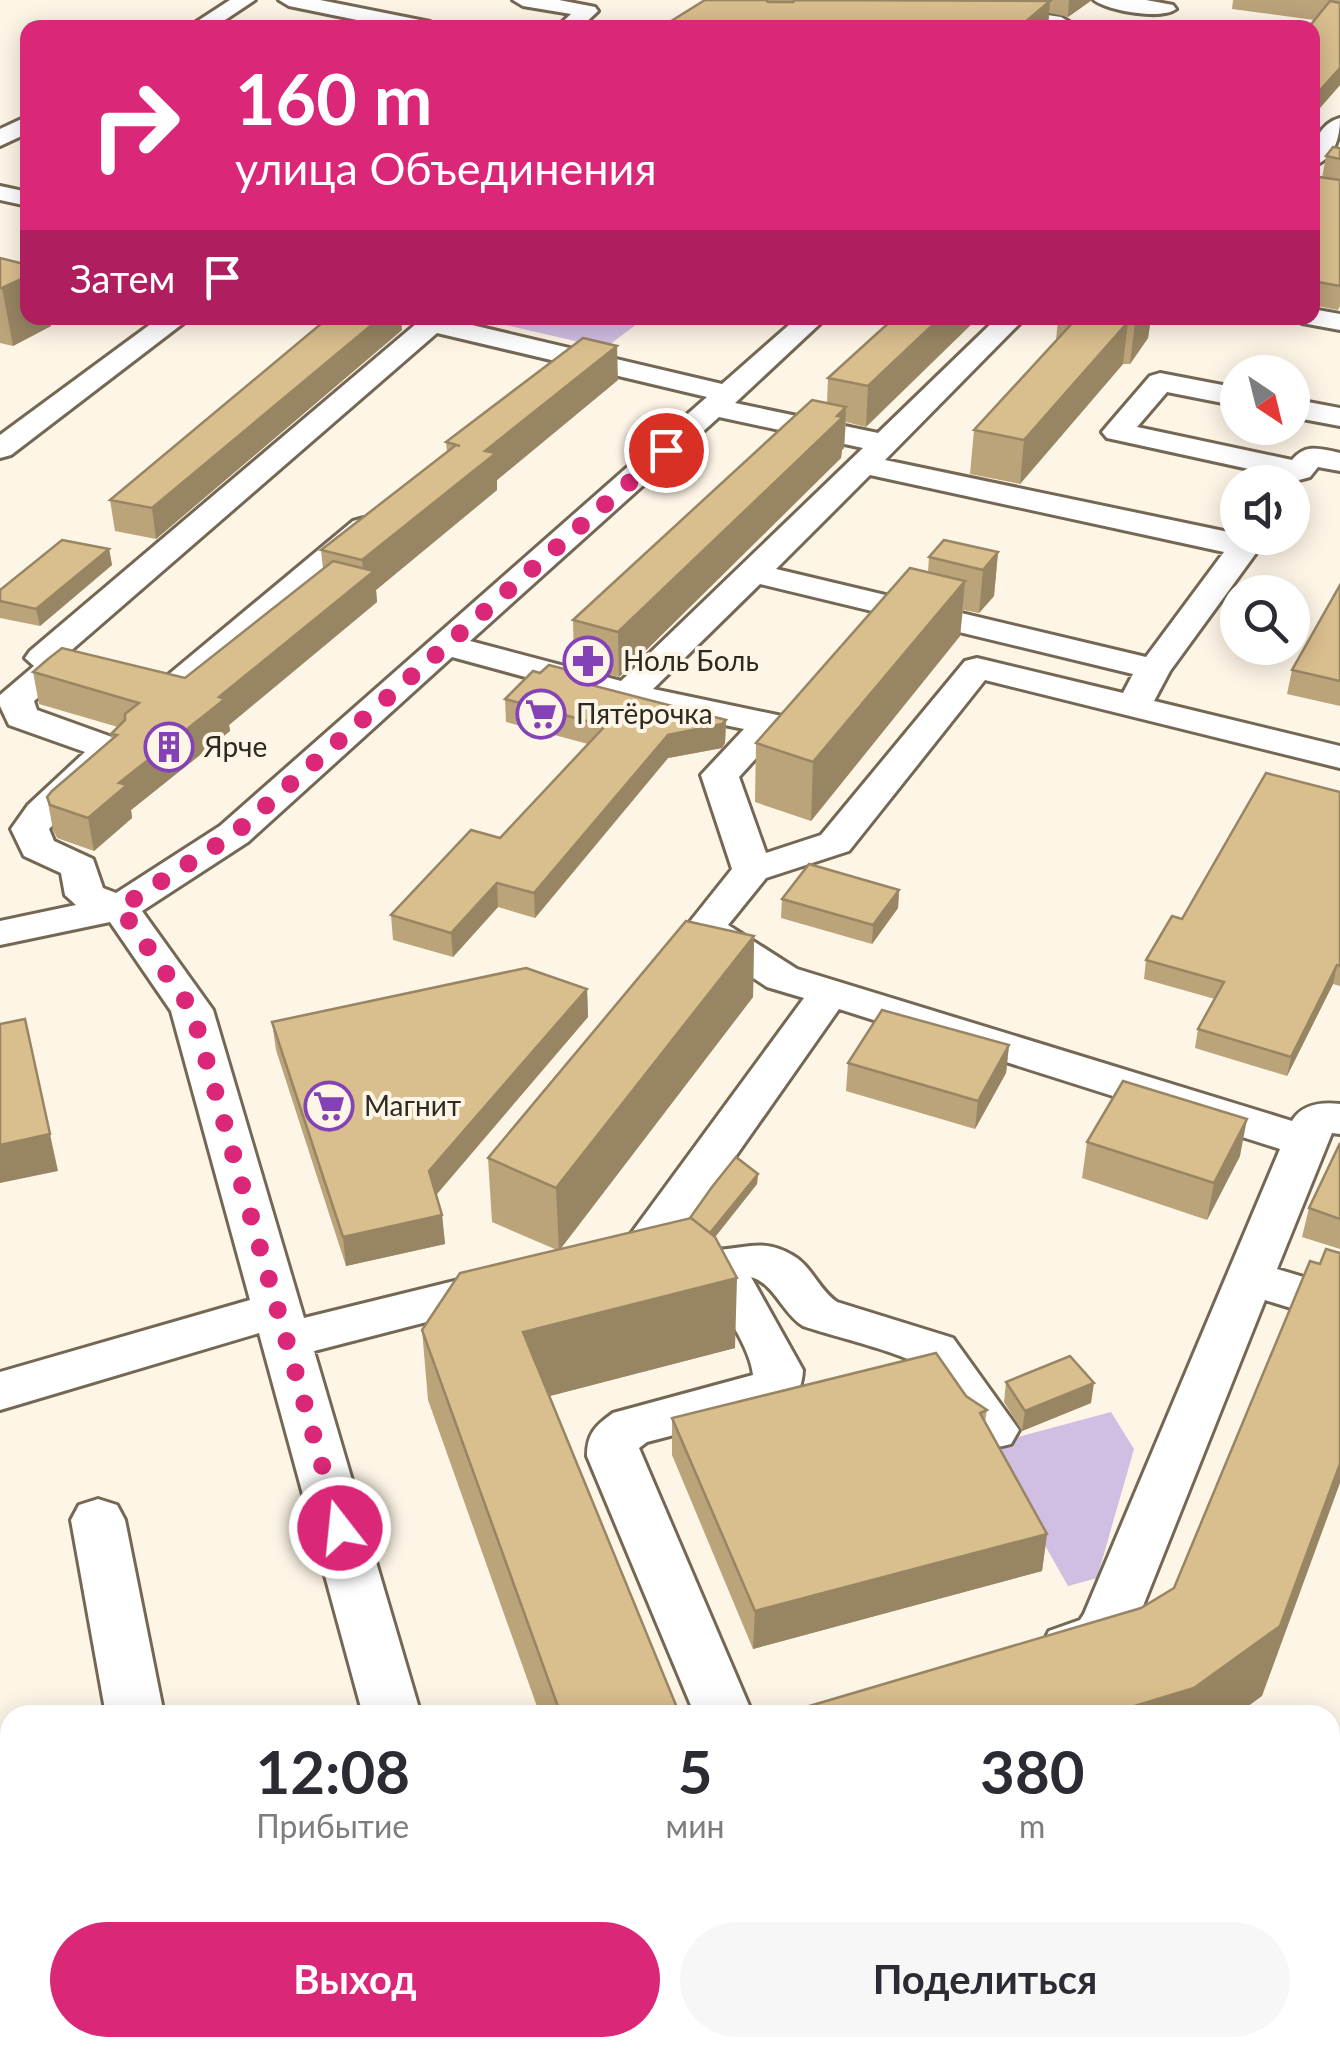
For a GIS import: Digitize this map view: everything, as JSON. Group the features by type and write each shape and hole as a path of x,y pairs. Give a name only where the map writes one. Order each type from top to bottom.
{"street":[{"path":"211,20 245,0"},
{"path":"290,0 390,20"},
{"path":"522,0 588,11 576,20"},
{"path":"908,0 1042,20"},
{"path":"1104,0 1171,4"},
{"path":"1320,149 1340,125"},
{"path":"0,448 167,325"},
{"path":"389,1705 192,1010 120,908 85,895 80,867 38,848 30,829 41,813 110,749 22,716 15,700 77,668 42,658 431,325"},
{"path":"451,325 722,400 874,454 1220,535"},
{"path":"0,933 120,908 234,834 805,325"},
{"path":"628,694 1005,325"},
{"path":"539,380 569,356"},
{"path":"1220,394 1160,382 1116,432 1247,465"},
{"path":"1310,411 1340,417"},
{"path":"1304,465 1311,456 1340,462"},
{"path":"132,682 168,692 391,505"},
{"path":"1132,706 1154,669 1238,555"},
{"path":"753,573 1154,669"},
{"path":"445,645 628,694 768,724 720,775 752,870"},
{"path":"1032,1658 1087,1642 1100,1636 1107,1626 1250,1278 1323,1130 782,978 705,928 752,870 835,843 977,668 1340,756"},
{"path":"644,1252 829,993"},
{"path":"586,1266 644,1252 712,1267 731,1281 778,1370 777,1384 763,1394 631,1428 614,1440 613,1456 720,1705"},
{"path":"712,1267 742,1258 760,1260 785,1273 812,1310 930,1348 947,1364 993,1430"},
{"path":"1250,1278 1340,1306"},
{"path":"0,1391 282,1325 528,1280"},
{"path":"872,1382 947,1364"},
{"path":"98,1520 133,1705"}],"shaded area":[{"path":"505,325 636,325 605,348"},
{"path":"1111,1412 1134,1449 1097,1578 1068,1586 988,1445"}],"building":[{"path":"705,0 1050,1 1027,20 673,20"},
{"path":"1330,1 1340,3 1340,68 1320,90 1320,20 1315,20"},
{"path":"1333,147 1340,148 1340,159 1326,156"},
{"path":"1320,177 1340,180 1340,286 1320,282"},
{"path":"0,258 20,263 20,280 0,288"},
{"path":"320,325 372,325 152,508 110,500"},
{"path":"886,325 933,325 868,386 828,378"},
{"path":"1071,325 1125,325 1024,440 974,430"},
{"path":"583,338 617,346 485,451 496,453 362,560 321,550 456,445 460,446 446,442"},
{"path":"812,400 846,407 837,416 843,417 618,632 573,620"},
{"path":"62,540 109,549 36,609 0,601 0,590"},
{"path":"944,540 998,552 983,570 929,557"},
{"path":"333,561 374,571 219,697 225,699 119,783 127,785 88,818 50,805 47,797 52,791 117,735 111,734 125,720 125,714 139,703 33,672 48,659 62,648 185,678"},
{"path":"910,568 965,581 813,762 756,743"},
{"path":"1340,585 1340,681 1292,670 1295,665 1310,665 1310,638"},
{"path":"549,665 595,677 587,684 726,720 668,735 534,893 497,883 451,933 391,915 471,830 500,838 605,726 505,699 533,671 540,673"},
{"path":"1266,773 1340,792 1340,966 1337,965 1291,1057 1198,1029 1224,982 1146,960 1172,916 1182,919"},
{"path":"809,864 899,890 873,925 782,899"},
{"path":"686,921 754,936 556,1188 488,1158"},
{"path":"526,968 587,989 429,1171 442,1215 343,1237 272,1022"},
{"path":"882,1010 1009,1045 978,1101 848,1063"},
{"path":"25,1019 50,1134 0,1145 0,1024"},
{"path":"1123,1081 1247,1119 1214,1183 1087,1142"},
{"path":"1340,1143 1340,1219 1309,1208"},
{"path":"736,1157 758,1174 710,1233 690,1218"},
{"path":"691,1218 715,1237 737,1278 523,1332 676,1705 557,1705 422,1330 460,1273"},
{"path":"1326,1249 1340,1253 1340,1464 1280,1626 1194,1688 1138,1705 813,1705 1141,1608 1174,1588 1310,1261 1320,1264"},
{"path":"936,1353 966,1396 987,1410 980,1413 1047,1534 755,1611 672,1418"},
{"path":"1070,1356 1094,1383 1025,1411 1006,1382"}],"place":[{"name":"Ноль Боль","path":"588,661"},
{"name":"Пятёрочка","path":"541,714"},
{"name":"Ярче","path":"169,747"},
{"name":"Магнит","path":"329,1106"}],"route":[{"path":"340,1528 192,1010 120,908 234,834 666,450"}]}
